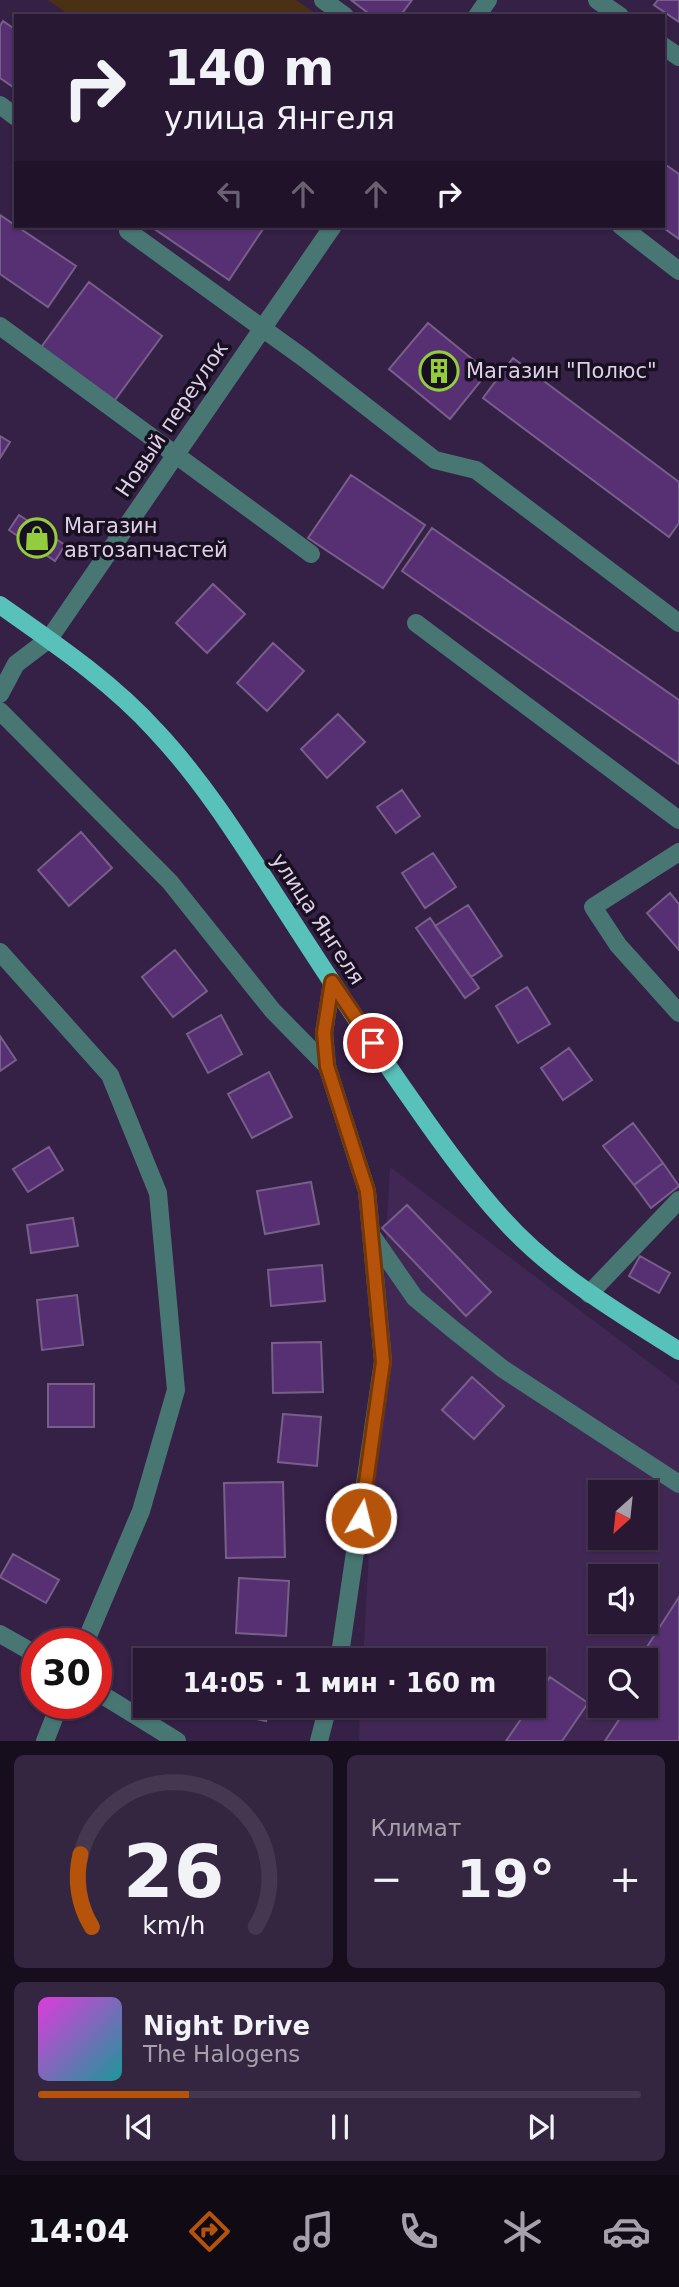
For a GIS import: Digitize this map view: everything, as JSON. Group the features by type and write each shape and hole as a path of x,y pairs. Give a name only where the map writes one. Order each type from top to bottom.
{"main road":[{"name":"улица Янгеля","path":"0,605 103,681 156,730 216,804 332,982 448,1151 502,1218 546,1262 589,1294 679,1351"}],"street":[{"path":"323,0 342,14"},
{"path":"597,0 617,14"},
{"path":"130,228 128,231 262,328 435,460 476,470 679,623"},
{"name":"Новый переулок","path":"0,694 16,664 49,639 331,228"},
{"path":"624,228 679,271"},
{"path":"0,326 311,554"},
{"path":"416,623 679,820"},
{"path":"0,711 170,882 273,1011 327,1066"},
{"path":"679,852 593,907 618,945 679,1013"},
{"path":"0,952 110,1075 158,1193 176,1390 141,1511 91,1628"},
{"path":"332,982 324,1033 327,1066 367,1191 383,1362 341,1648"},
{"path":"589,1294 679,1200"},
{"path":"371,1234 415,1297 455,1331 503,1369 679,1485"},
{"path":"0,1634 21,1646"},
{"path":"112,1701 177,1741"},
{"path":"319,1741 325,1718"},
{"path":"45,1741 54,1719"}],"shaded area":[{"path":"48,0 296,0 316,14 68,14"},
{"path":"390,1167 679,1385 679,1741 359,1741 360,1718 546,1718 546,1648 364,1648"}],"building":[{"path":"351,0 412,0 402,14 369,14"},
{"path":"658,0 679,0 679,22 654,5"},
{"path":"3,21 14,29 14,88 0,78 0,26"},
{"path":"665,164 679,174 679,239 664,228"},
{"path":"0,215 14,224 14,228 19,228 76,266 48,307 0,274"},
{"path":"153,228 263,229 229,280"},
{"path":"89,282 162,336 112,404 39,350"},
{"name":"Магазин \"Полюс\"","path":"428,323 488,372 450,419 389,369"},
{"path":"513,358 679,482 679,523 669,537 483,398"},
{"path":"0,436 10,442 0,458"},
{"path":"351,475 425,525 383,588 308,538"},
{"name":"Магазин автозапчастей","path":"19,515 65,545 55,561 9,530"},
{"path":"432,528 679,700 679,764 402,571"},
{"path":"213,584 245,614 207,653 176,623"},
{"path":"273,643 304,671 267,711 237,683"},
{"path":"338,714 365,742 327,778 301,749"},
{"path":"402,790 420,816 396,833 377,807"},
{"path":"81,832 112,868 69,906 38,870"},
{"path":"433,853 456,887 425,908 402,873"},
{"path":"670,893 679,904 679,950 647,913"},
{"path":"468,905 502,956 471,977 435,926"},
{"path":"430,918 479,988 465,998 416,928"},
{"path":"175,950 207,991 173,1017 142,977"},
{"path":"527,987 550,1024 518,1043 496,1006"},
{"path":"221,1015 242,1054 208,1073 187,1034"},
{"path":"0,1036 16,1060 0,1071"},
{"path":"569,1048 592,1080 563,1100 541,1068"},
{"path":"269,1072 292,1117 252,1138 228,1094"},
{"path":"633,1123 663,1163 634,1185 603,1146"},
{"path":"49,1147 63,1170 28,1192 13,1169"},
{"path":"663,1163 679,1186 651,1208 634,1185"},
{"path":"311,1182 319,1224 265,1234 257,1191"},
{"path":"407,1205 491,1292 466,1316 382,1228"},
{"path":"73,1218 78,1246 31,1253 27,1225"},
{"path":"640,1256 670,1273 659,1293 629,1276"},
{"path":"322,1265 325,1301 271,1306 268,1270"},
{"path":"77,1295 83,1345 42,1350 37,1300"},
{"path":"321,1342 323,1392 273,1393 272,1343"},
{"path":"472,1377 504,1406 474,1439 442,1410"},
{"path":"48,1384 94,1384 94,1427 48,1427"},
{"path":"283,1414 321,1417 317,1466 278,1462"},
{"path":"283,1482 285,1557 226,1558 224,1483"},
{"path":"13,1554 59,1580 46,1603 0,1577"},
{"path":"239,1578 289,1581 286,1636 236,1633"},
{"path":"679,1597 679,1741 605,1741 620,1718 658,1718 658,1648 646,1648 658,1634"},
{"path":"550,1677 588,1703 562,1741 506,1741 522,1718 546,1718 546,1683"}],"place":[{"name":"Магазин \"Полюс\"","path":"439,371"},
{"name":"Магазин автозапчастей","path":"37,538"}],"route":[{"path":"361,1518 383,1362 367,1191 327,1066 324,1033 332,982 373,1043"}]}
